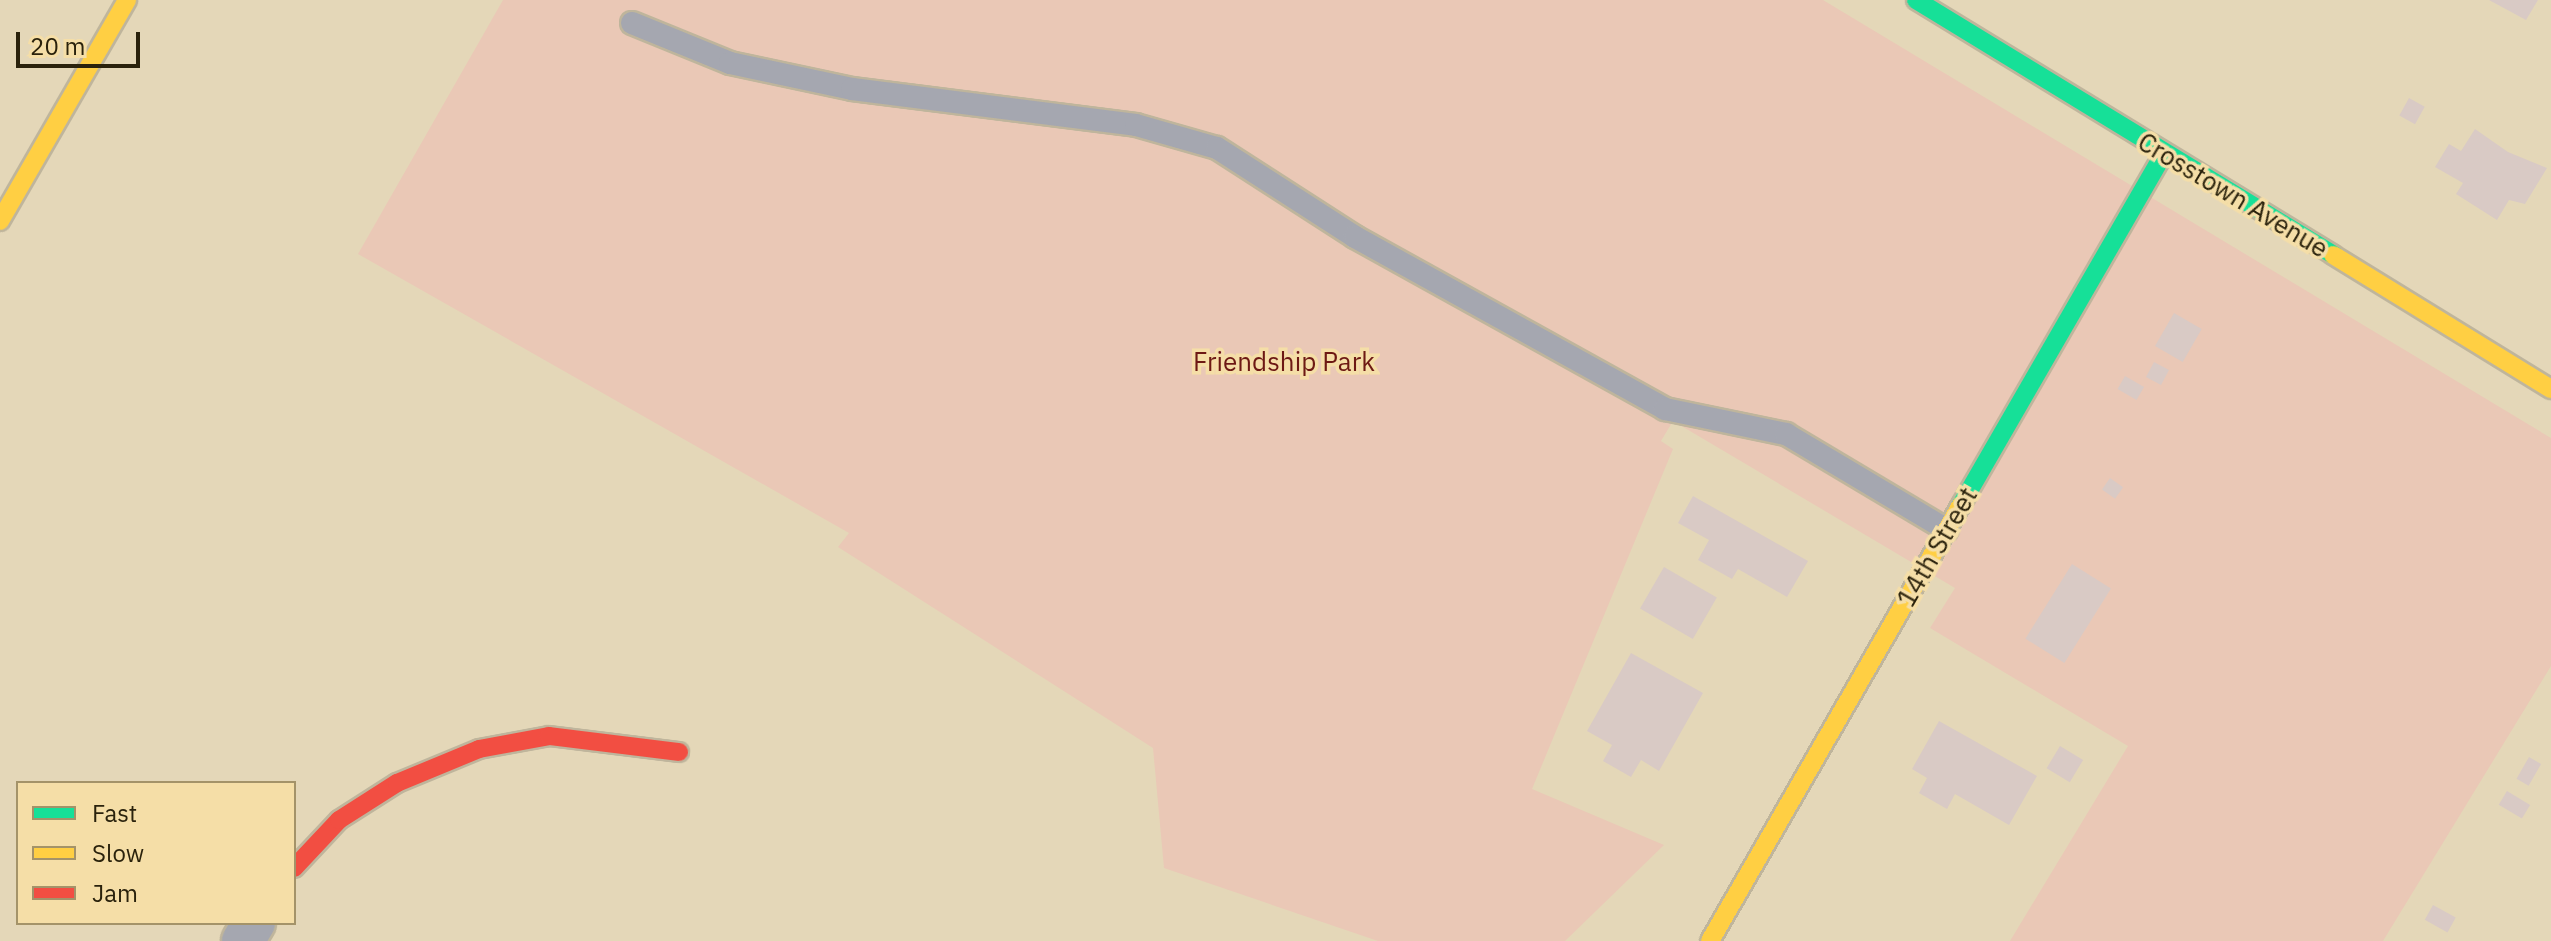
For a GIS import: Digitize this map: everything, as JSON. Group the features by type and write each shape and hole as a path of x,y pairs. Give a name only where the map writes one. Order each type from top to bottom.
{"street":[{"path":"0,221 127,0"},
{"name":"Crosstown Avenue","path":"1924,2 2164,153 2548,381"},
{"name":"14th Street","path":"1710,941 2164,153"},
{"path":"296,866 339,820 397,783 479,749 549,736 679,752"}],"lane":[{"path":"632,23 730,63 837,86 1136,125 1217,148 1355,237 1665,409 1786,434 1947,530"}],"green space":[{"name":"Friendship Park","path":"503,0 1823,0 2551,438 2551,666 2383,941 2010,941 2128,746 1930,628 1955,588 1673,421 1661,441 1673,449 1532,789 1664,845 1565,941 1378,941 1164,868 1153,748 838,547 849,533 358,254"}],"building":[{"path":"2489,0 2538,0 2526,20"},
{"path":"2409,98 2425,107 2415,124 2399,115"},
{"path":"2475,129 2508,152 2547,168 2525,204 2509,200 2497,220 2456,194 2463,183 2435,167 2449,144 2461,151"},
{"path":"2174,313 2202,329 2183,362 2155,346"},
{"path":"2154,362 2169,370 2161,385 2146,377"},
{"path":"2125,376 2144,387 2137,400 2118,389"},
{"path":"2110,478 2123,487 2115,499 2102,489"},
{"path":"1693,496 1808,561 1787,597 1738,569 1732,579 1698,560 1709,540 1678,523"},
{"path":"2072,564 2111,588 2064,663 2025,639"},
{"path":"1664,567 1717,598 1693,639 1640,609"},
{"path":"1631,653 1703,693 1659,771 1641,760 1631,777 1603,761 1612,745 1587,731"},
{"path":"1939,721 2037,776 2009,825 1955,794 1947,809 1919,793 1927,778 1912,769"},
{"path":"2060,746 2083,760 2070,782 2047,768"},
{"path":"2529,757 2541,764 2529,786 2516,779"},
{"path":"2507,791 2530,805 2522,819 2499,805"},
{"path":"2433,905 2456,918 2447,932 2425,920"}],"traffic: fast":[{"path":"1916,0 2333,255"},
{"path":"1961,505 2164,153"}],"traffic: slow":[{"path":"0,221 127,0"},
{"path":"2333,255 2551,389"},
{"path":"1710,941 1961,505"}],"traffic: jam":[{"path":"296,866 339,820 397,783 479,749 549,736 679,752"}]}
